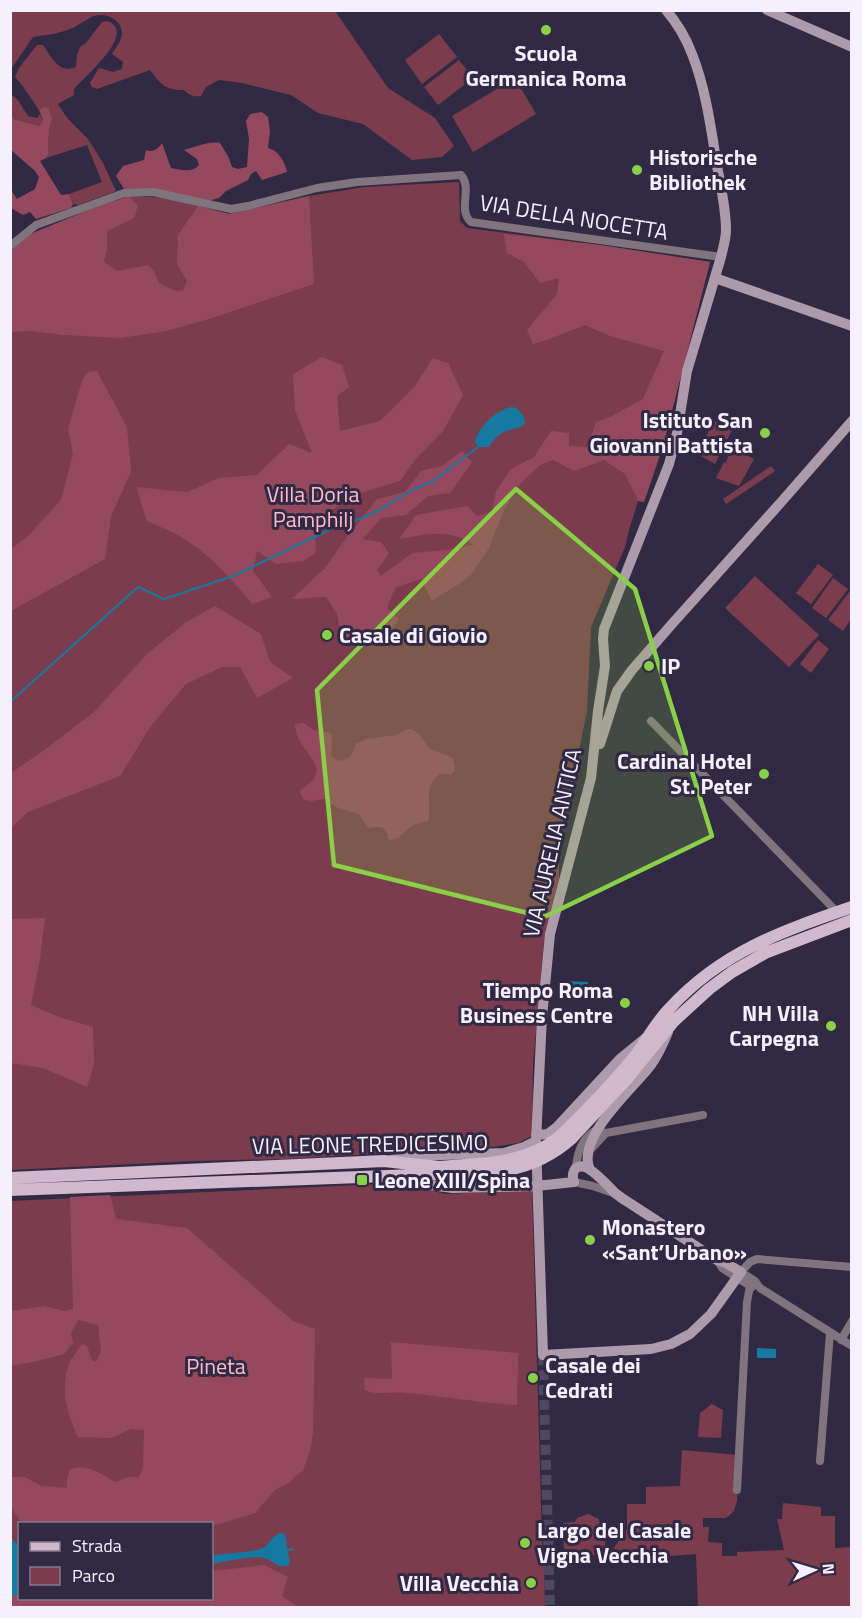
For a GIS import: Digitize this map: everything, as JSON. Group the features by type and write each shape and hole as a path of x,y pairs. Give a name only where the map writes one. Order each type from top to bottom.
{"main road":[{"name":"VIA AURELIA ANTICA","path":"666,10 689,47 699,77 712,132 726,224 725,239 687,371 677,434 669,464 605,624 603,639 605,666 591,778 549,939 542,1017 536,1138 543,1355 651,1349 671,1344 690,1334 711,1314 739,1275"},
{"path":"767,10 852,47"},
{"path":"715,278 852,326"},
{"path":"591,778 607,718 617,691 645,654 852,421"},
{"path":"605,666 609,684 617,691"},
{"name":"VIA LEONE TREDICESIMO","path":"10,1178 384,1161 439,1167 516,1168 558,1150 566,1137 635,1056 664,1013 703,977 752,945 779,933 837,912 851,917"},
{"name":"VIA LEONE TREDICESIMO","path":"566,1137 626,1080 669,1027 709,989 758,956 851,917"},
{"path":"590,1170 586,1162 587,1151 656,1058 669,1027"},
{"path":"384,1161 411,1156 504,1153 524,1147 557,1127 620,1059 649,1035"},
{"path":"397,1176 429,1185 453,1188 536,1186 574,1182 572,1175 576,1168 583,1167 590,1170 618,1195 717,1260 726,1263 739,1275"},
{"name":"VIA LEONE TREDICESIMO","path":"10,1190 397,1176 492,1168"}],"street":[{"name":"VIA DELLA NOCETTA","path":"10,246 36,225 124,193 159,193 231,209 347,183 461,176 466,182 465,213 471,222 721,257"},
{"path":"651,721 837,912"},
{"path":"576,1168 578,1155 587,1136 601,1131 704,1115"},
{"path":"574,1182 618,1195"},
{"path":"739,1275 750,1262 757,1260 852,1267"},
{"path":"739,1275 750,1286 759,1288 851,1346"},
{"path":"739,1275 755,1281 759,1288"},
{"path":"737,1490 747,1302 750,1286"},
{"path":"841,1340 852,1321"},
{"path":"820,1461 830,1333"}],"highlighted area":[{"path":"516,489 635,589 712,836 544,917 334,865 317,690"}],"green space":[{"path":"11,10 335,11 388,88 435,118 454,146 442,157 412,160 363,124 318,113 291,95 242,83 219,80 206,87 201,96 196,96 164,85 150,70 97,89 90,83 99,68 113,72 122,69 123,62 112,54 121,39 121,28 112,18 103,15 94,16 65,31 33,37 11,69"},
{"path":"107,21 115,27 117,35 113,44 106,55 74,89 74,95 58,104 67,118 88,139 103,163 116,191 78,205 73,204 69,194 102,182 87,145 46,158 52,118 43,107 39,110 15,77 19,68 37,45 43,45 60,67 70,69 76,67 80,47 86,43 102,22"},
{"path":"439,34 457,57 422,84 405,60"},
{"path":"459,60 473,78 438,105 424,87"},
{"path":"515,78 536,114 473,152 452,116"},
{"path":"10,94 17,99 28,116 37,118 40,114 43,120 39,126 14,119 11,113"},
{"path":"43,107 48,108 52,118 48,155 40,161 61,195 69,194 73,204 71,208 36,219 30,212 23,215 11,208 11,190 17,199 35,189 39,177 11,150 11,113 14,119 39,126 43,120 39,110"},
{"path":"262,112 268,117 270,131 268,148 281,157 287,172 262,180 256,171 248,180 226,191 219,198 208,201 124,189 116,176 123,166 144,160 146,150 155,150 162,143 171,168 186,170 196,168 199,165 197,159 184,150 216,143 220,143 232,167 238,169 247,167 249,139 246,121 250,114"},
{"name":"Villa Doria Pamphilj","path":"459,182 460,221 467,228 710,262 663,446 644,502 638,501 625,547 591,627 587,711 559,840 559,880 544,941 533,1064 532,1136 518,1143 485,1148 11,1170 11,248 91,209 129,196 169,198 229,214 309,196 364,187"},
{"path":"129,196 138,206 134,218 107,231 104,262 117,271 148,265 154,271 159,283 175,291 183,290 187,281 177,264 178,235 198,206 229,214 309,196 314,284 166,331 121,338 31,331 11,332 11,249 23,237"},
{"path":"504,234 600,245 710,262 663,446 644,502 638,501 625,474 604,460 574,471 553,460 540,465 517,487 504,510 489,548 471,575 432,601 421,579 395,588 387,608 399,619 389,634 375,628 361,640 342,642 337,614 326,597 292,599 325,568 377,499 405,492 421,471 442,466 462,451 472,462 450,493 428,496 406,515 381,518 363,539 381,542 389,553 377,570 381,576 412,553 474,545 447,534 428,534 399,539 416,515 467,506 477,516 492,512 496,491 511,469 534,457 551,431 569,433 569,446 587,447 596,422 643,399 664,351 610,336 585,325 533,344 527,330 557,294 559,278 540,283 524,262 507,253"},
{"path":"322,357 342,365 349,387 337,396 340,431 380,421 414,387 433,358 448,363 463,395 443,431 414,461 400,481 354,495 332,510 315,533 316,552 304,561 276,564 257,551 253,571 272,597 252,604 228,576 201,551 177,535 147,521 136,487 188,492 218,478 257,475 289,444 312,453 295,410 293,374"},
{"path":"97,371 127,427 131,472 111,516 105,559 11,611 11,549 29,535 61,500 73,454 68,429 82,381 88,372"},
{"path":"714,421 732,430 715,464 697,454"},
{"path":"732,448 754,459 739,486 716,478 724,462 728,464 726,462"},
{"path":"771,466 775,471 726,504 723,499"},
{"path":"818,564 833,575 811,604 796,593"},
{"path":"755,576 819,635 789,667 725,608"},
{"path":"833,578 848,589 826,618 812,608"},
{"path":"850,591 851,619 843,631 828,620"},
{"path":"215,606 261,634 270,662 293,678 257,698 240,667 222,667 186,684 151,726 120,776 28,812 11,828 11,773 95,711 146,655 185,623"},
{"path":"818,640 829,649 811,673 800,664"},
{"path":"304,723 313,730 329,732 332,735 331,756 338,761 348,758 356,744 367,739 396,735 411,729 418,733 430,749 453,759 455,771 452,774 440,774 431,785 428,821 413,825 395,839 388,839 384,829 368,828 359,814 338,808 324,799 311,801 303,799 300,791 312,781 317,772 315,763 296,730 295,724"},
{"path":"45,918 31,1005 59,1017 93,1027 94,1064 87,1087 43,1068 11,1063 11,919"},
{"path":"404,1183 445,1194 532,1190 545,1607 11,1607 10,1201"},
{"name":"Pineta","path":"110,1195 116,1219 187,1228 293,1321 315,1329 311,1447 303,1471 289,1483 275,1490 255,1513 213,1526 213,1522 21,1522 11,1507 11,1477 25,1477 41,1486 67,1488 70,1469 88,1469 115,1482 129,1477 139,1477 143,1468 144,1430 131,1429 112,1438 78,1437 71,1419 65,1392 66,1374 73,1356 82,1344 87,1346 92,1360 96,1362 101,1352 98,1325 78,1320 71,1333 73,1343 64,1354 11,1366 11,1311 44,1306 65,1311 73,1309 70,1197"},
{"path":"391,1342 518,1353 517,1405 401,1393 374,1393 365,1390 364,1378 392,1379"},
{"path":"712,1404 723,1410 721,1438 698,1437 700,1413"},
{"path":"682,1450 738,1455 737,1501 734,1511 726,1518 703,1518 703,1527 709,1527 708,1542 722,1543 722,1556 737,1556 737,1552 784,1550 777,1519 782,1519 783,1503 821,1507 821,1516 835,1516 835,1548 851,1547 851,1607 698,1607 696,1554 605,1561 627,1529 627,1504 646,1504 646,1487 680,1486"},
{"path":"588,1514 599,1519 601,1538 605,1538 606,1554 575,1556 564,1553 563,1523 575,1522 577,1518"},
{"path":"264,1565 288,1577 282,1596 298,1607 11,1608 10,1596 18,1595 18,1600 213,1600 213,1571"}],"water":[{"path":"511,407 517,408 524,417 525,424 502,433 489,447 478,447 475,442 477,436 488,420"},
{"path":"567,981 588,982 588,992 567,992"},
{"path":"757,1348 776,1349 776,1358 757,1358"},
{"path":"280,1533 285,1534 290,1564 286,1566 280,1566 259,1557 213,1564 213,1555 261,1549"},
{"path":"10,1537 18,1545 18,1595 11,1596"}],"waterway":[{"path":"10,702 138,587 164,599 233,576 344,523 379,510 412,490 433,481 478,447"},
{"path":"288,1550 293,1549"}],"tunnel":[{"path":"543,1355 550,1608"}],"place":[{"name":"Scuola Germanica Roma","path":"546,30"},
{"name":"Historische Bibliothek","path":"637,170"},
{"name":"Istituto San Giovanni Battista","path":"765,433"},
{"name":"Casale di Giovio","path":"327,635"},
{"name":"IP","path":"649,666"},
{"name":"Cardinal Hotel St. Peter","path":"764,774"},
{"name":"Tiempo Roma Business Centre","path":"625,1003"},
{"name":"NH Villa Carpegna","path":"831,1026"},
{"name":"Leone XIII/Spina","path":"362,1180"},
{"name":"Monastero «Sant’Urbano»","path":"590,1240"},
{"name":"Casale dei Cedrati","path":"533,1378"},
{"name":"Largo del Casale Vigna Vecchia","path":"525,1543"},
{"name":"Villa Vecchia","path":"531,1583"}]}
